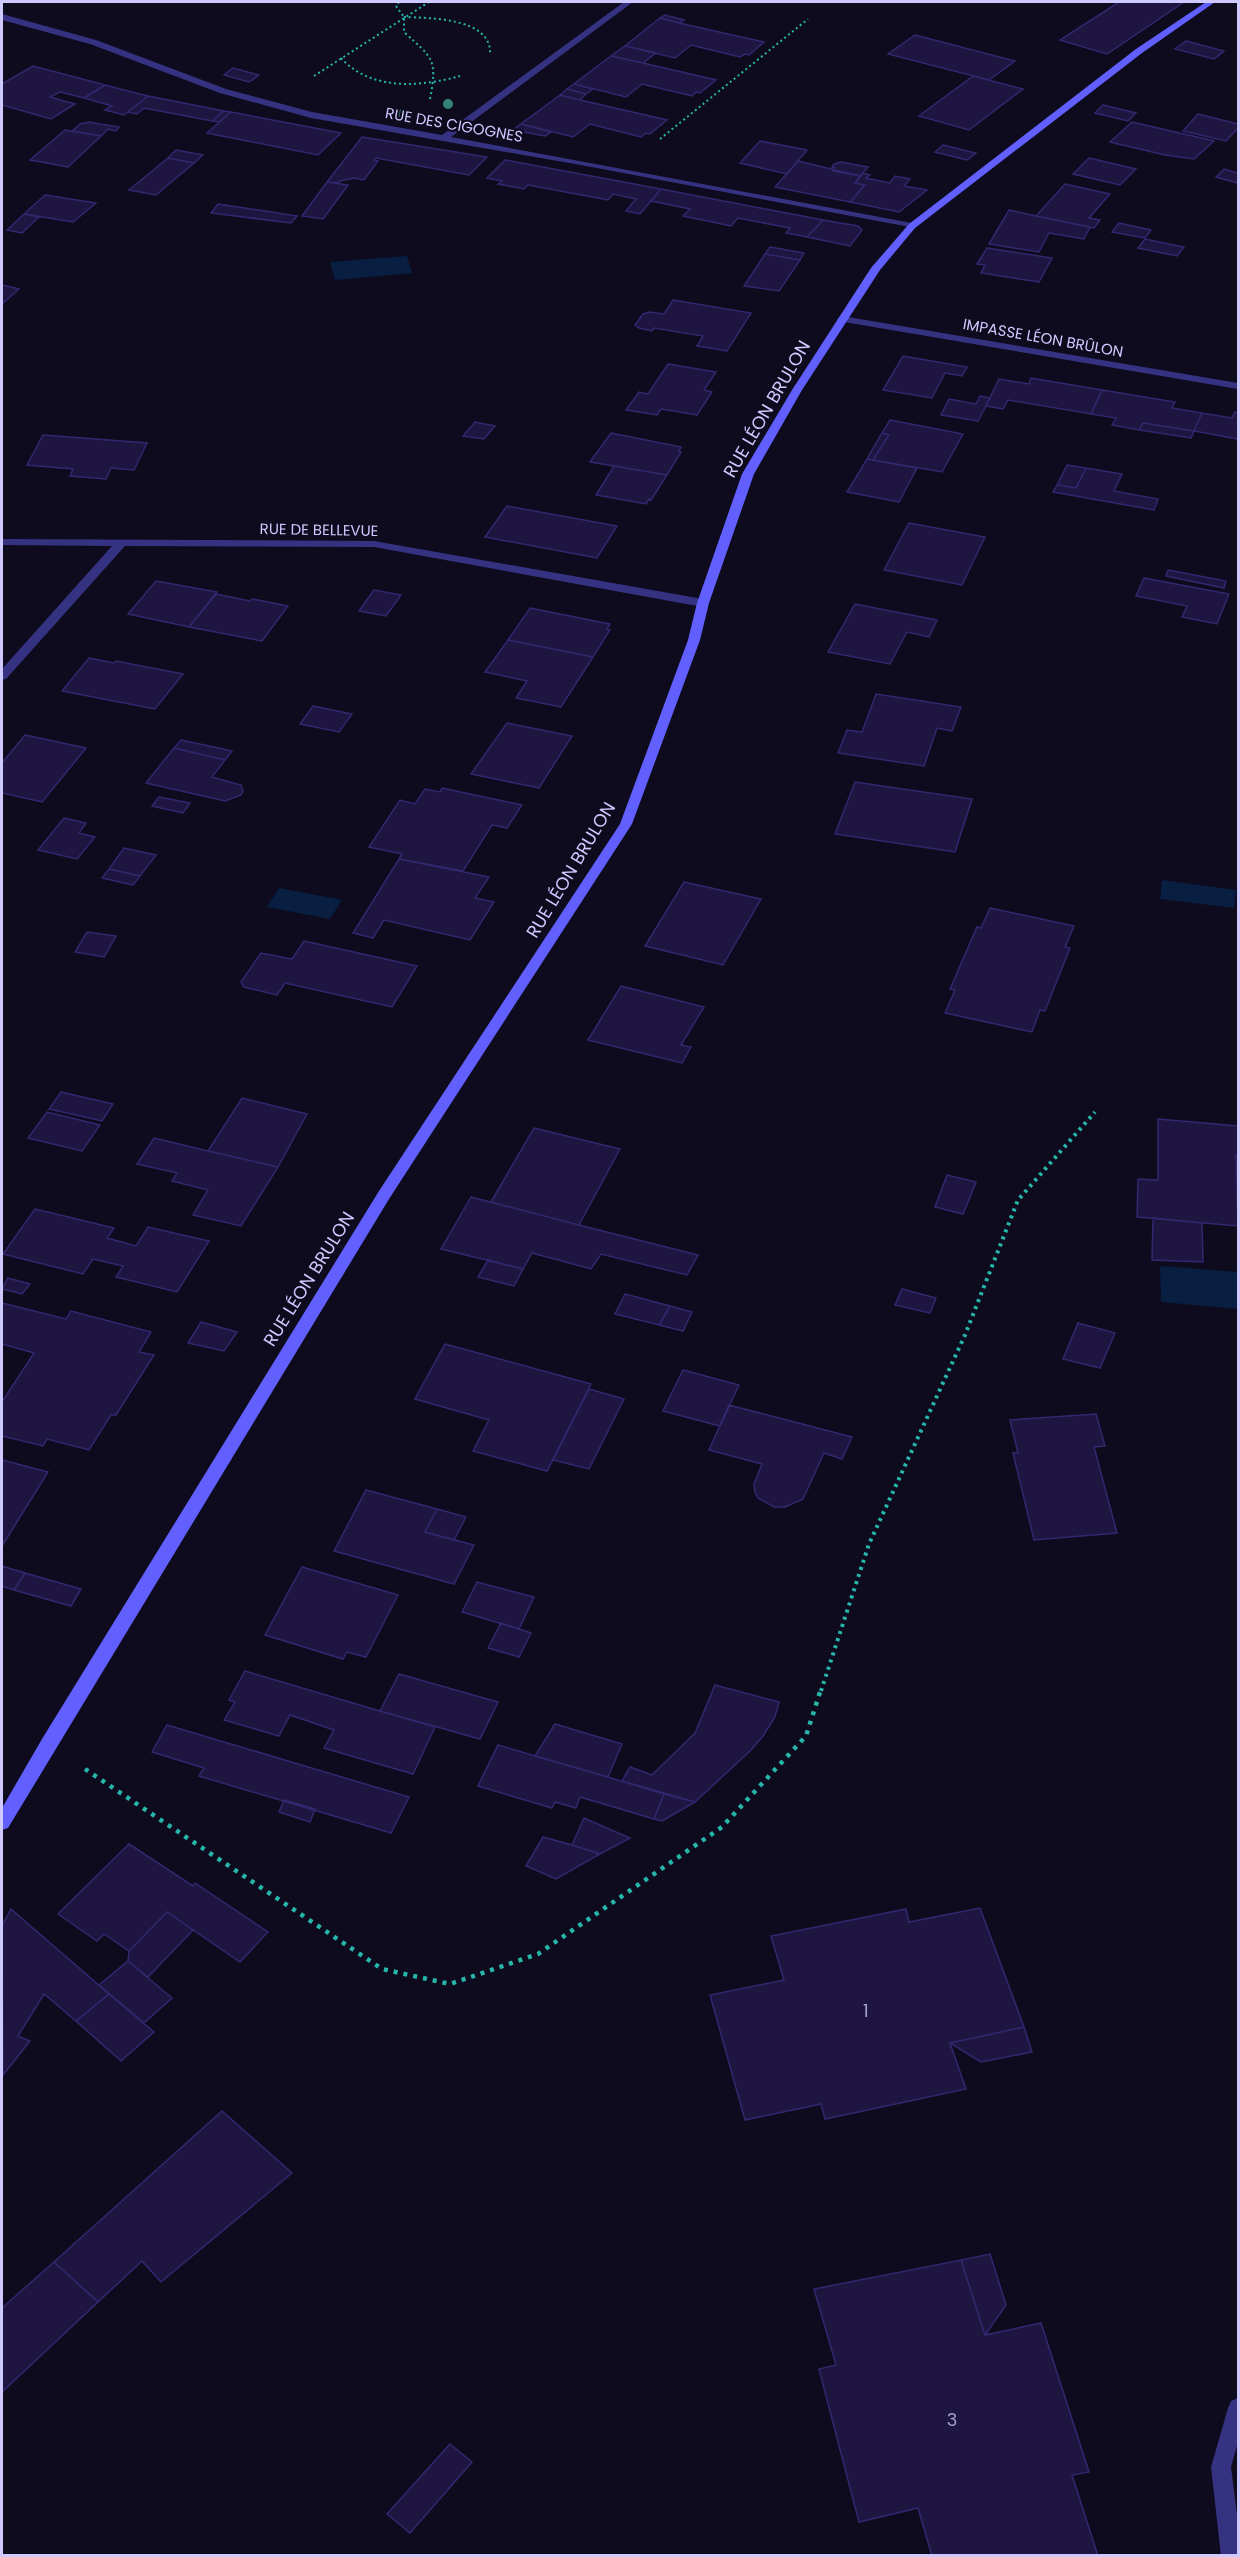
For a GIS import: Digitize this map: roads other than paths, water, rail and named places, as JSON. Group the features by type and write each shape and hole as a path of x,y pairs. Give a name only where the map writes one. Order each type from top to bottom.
{"street":[{"path":"442,139 629,2"},
{"name":"RUE LÉON BRULON","path":"2,1823 384,1195 626,824 694,640 703,603 748,474 797,390 876,268 912,226 1139,51 1211,2"},
{"name":"RUE DES CIGOGNES","path":"2,17 93,42 205,86 270,105 912,226"},
{"name":"IMPASSE LÉON BRÛLON","path":"842,320 1239,386"},
{"name":"RUE DE BELLEVUE","path":"2,542 374,544 703,603"},
{"path":"2,676 122,542"},
{"path":"1232,2556 1221,2467 1239,2408"}],"water":[{"path":"407,256 412,273 335,280 330,262"},
{"path":"1162,880 1236,890 1234,908 1160,899"},
{"path":"279,888 342,900 330,919 267,907"},
{"path":"1160,1266 1238,1272 1238,1309 1161,1302"}]}
